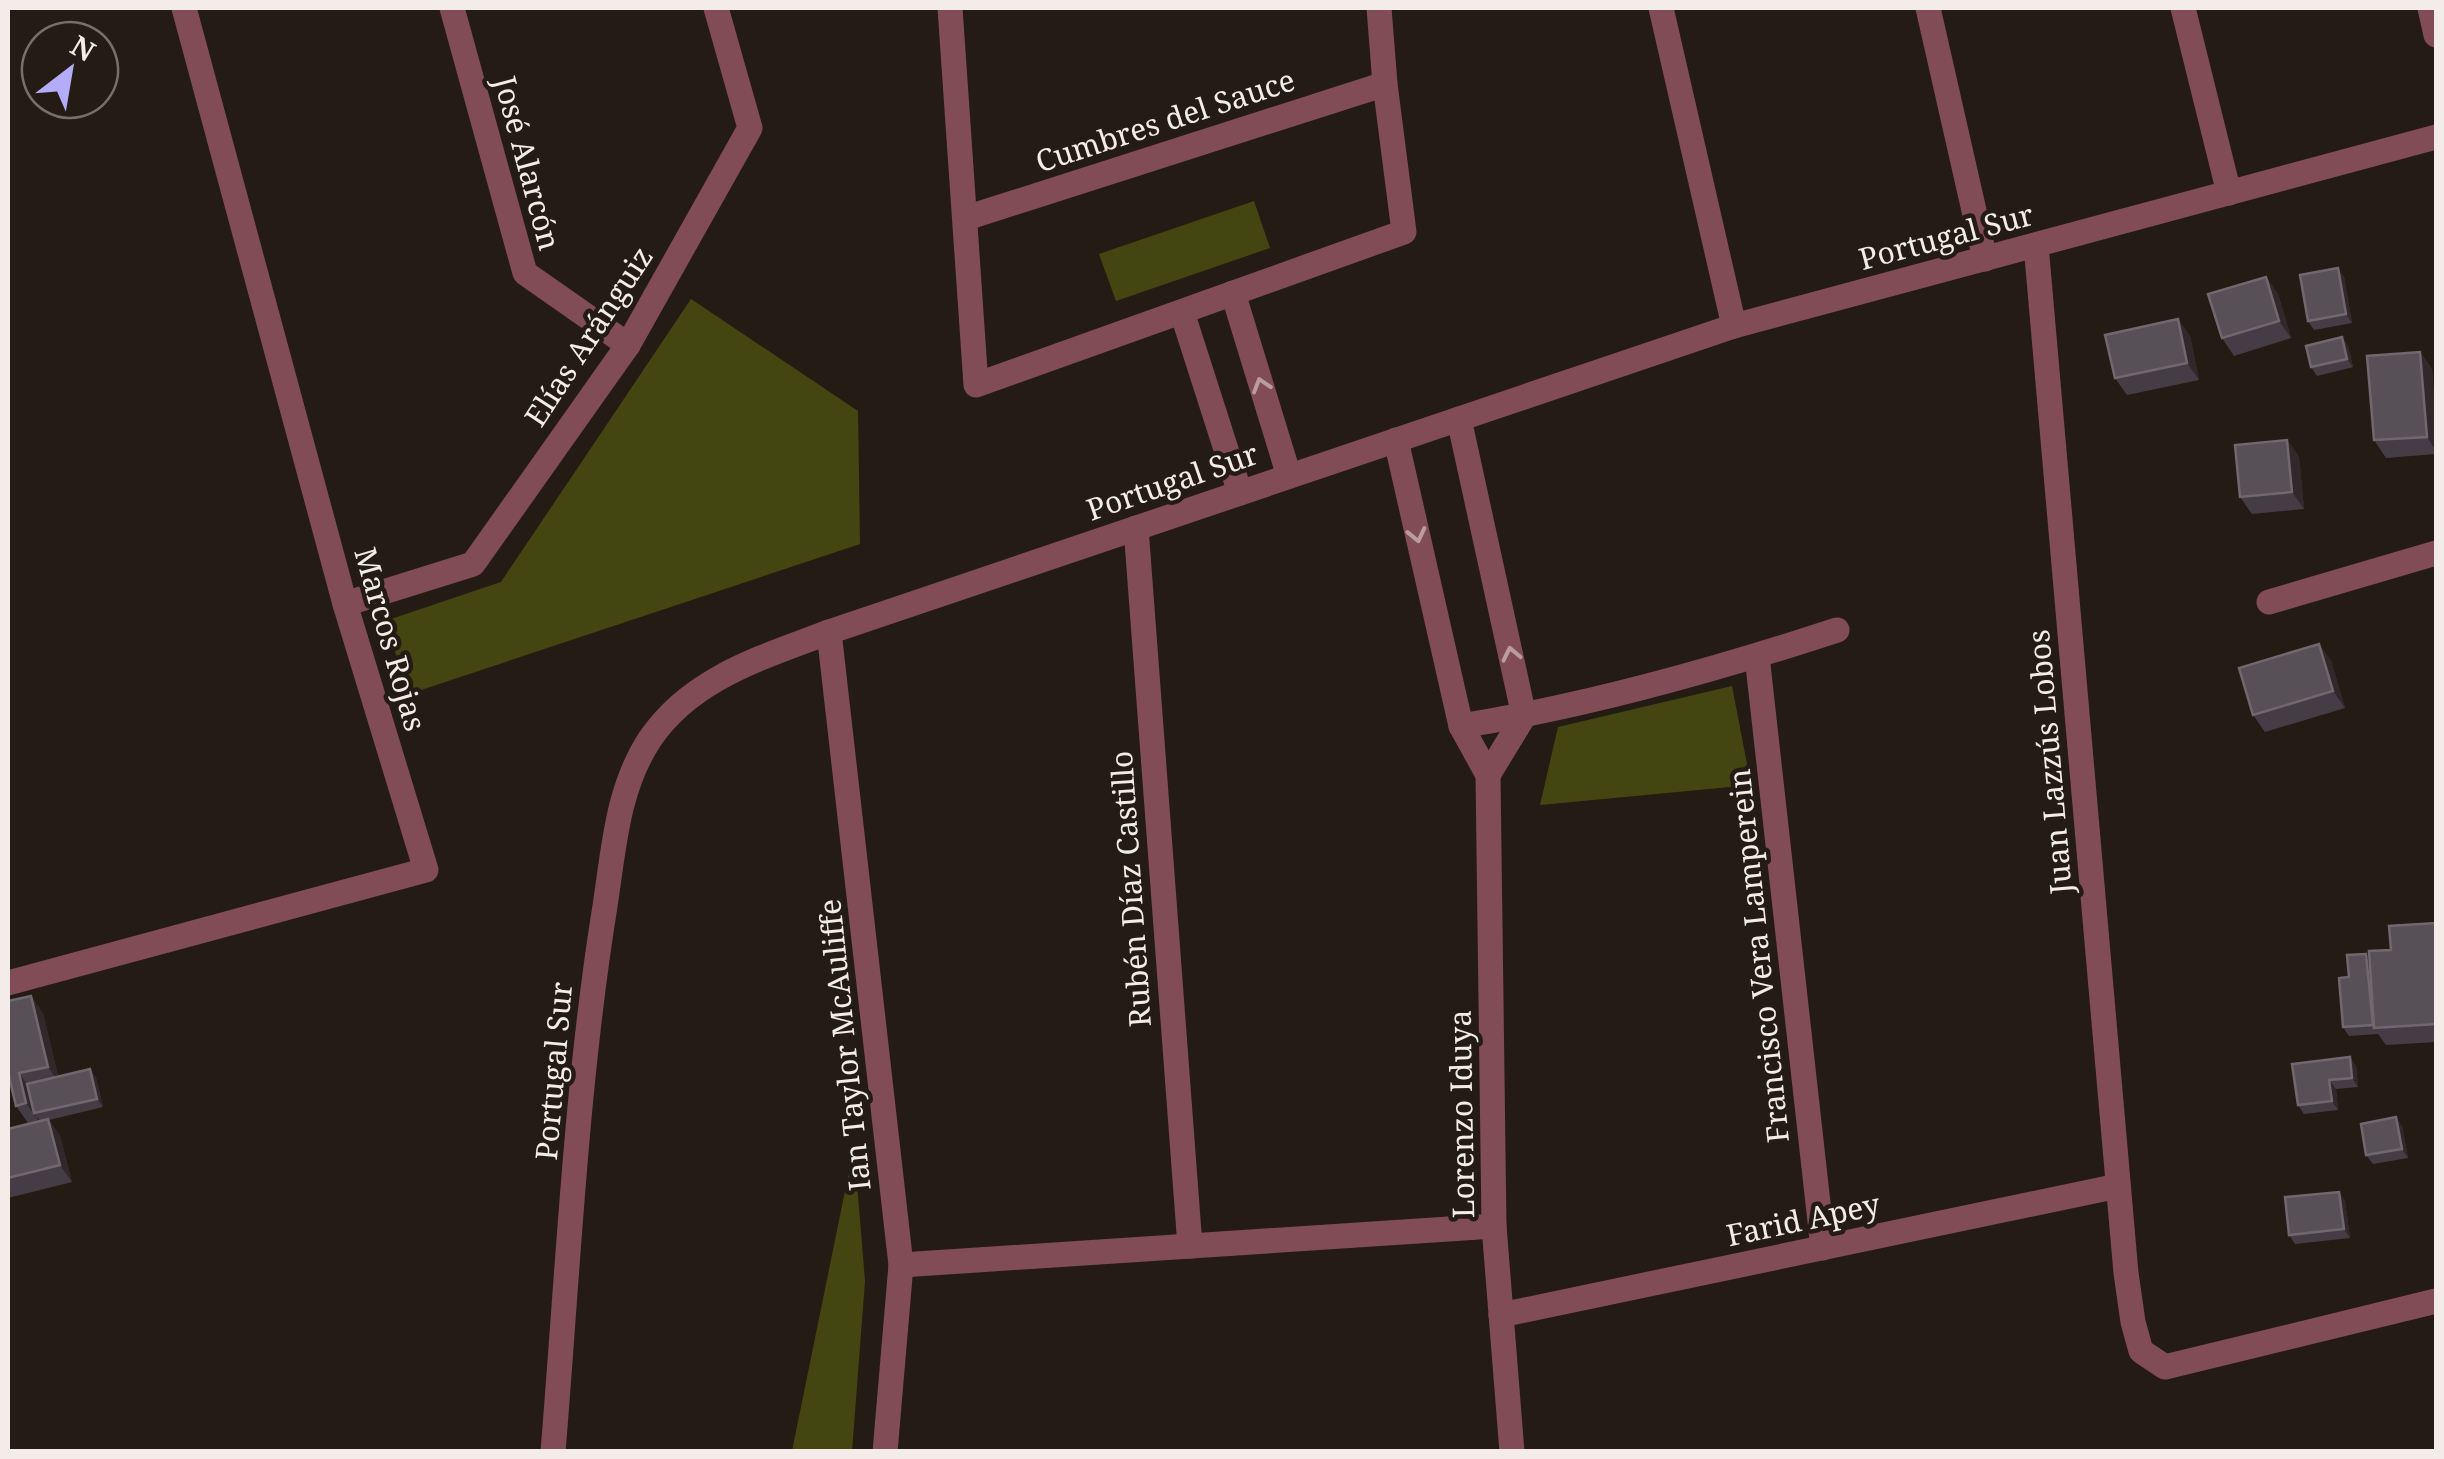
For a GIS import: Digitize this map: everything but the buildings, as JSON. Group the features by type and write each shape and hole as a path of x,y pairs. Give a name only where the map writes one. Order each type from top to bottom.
{"street":[{"name":"Marcos Rojas","path":"8,983 426,870 345,604 184,8"},
{"name":"José Alarcón","path":"452,8 525,273 628,345"},
{"name":"Elías Aránguiz","path":"345,604 473,564 628,345 750,128 716,8"},
{"path":"950,8 976,385 1404,232 1384,84 1379,8"},
{"path":"1661,8 1734,326"},
{"path":"1928,8 1985,259"},
{"path":"2183,8 2229,193"},
{"path":"2430,8 2436,36"},
{"name":"Cumbres del Sauce","path":"966,218 1384,84"},
{"name":"Portugal Sur","path":"553,1452 593,980 622,796 652,737 696,691 749,663 830,632 1734,326 2436,137"},
{"name":"Juan Lazzús Lobos","path":"2036,245 2126,1274 2132,1322 2141,1351 2165,1367 2436,1301"},
{"path":"1233,293 1290,476"},
{"path":"1182,312 1240,492"},
{"path":"1459,419 1524,716 1488,775"},
{"name":"Lorenzo Iduya","path":"1396,440 1461,726 1488,775 1494,1226 1512,1452"},
{"name":"Rubén Díaz Castillo","path":"1136,528 1190,1246"},
{"path":"2269,602 2436,553"},
{"path":"1461,726 1524,716 1757,656 1838,630"},
{"name":"Ian Taylor McAuliffe","path":"830,632 901,1266 885,1452"},
{"name":"Francisco Vera Lamperein","path":"1757,656 1823,1248"},
{"name":"Farid Apey","path":"1501,1315 2118,1186"},
{"path":"901,1266 1494,1226"}],"shaded area":[{"path":"1254,201 1270,248 1116,301 1099,254"},
{"path":"691,299 858,411 860,544 409,694 385,621 501,582"},
{"path":"1732,686 1751,785 1540,805 1558,727"},
{"path":"854,1147 865,1281 852,1451 792,1451"}]}
